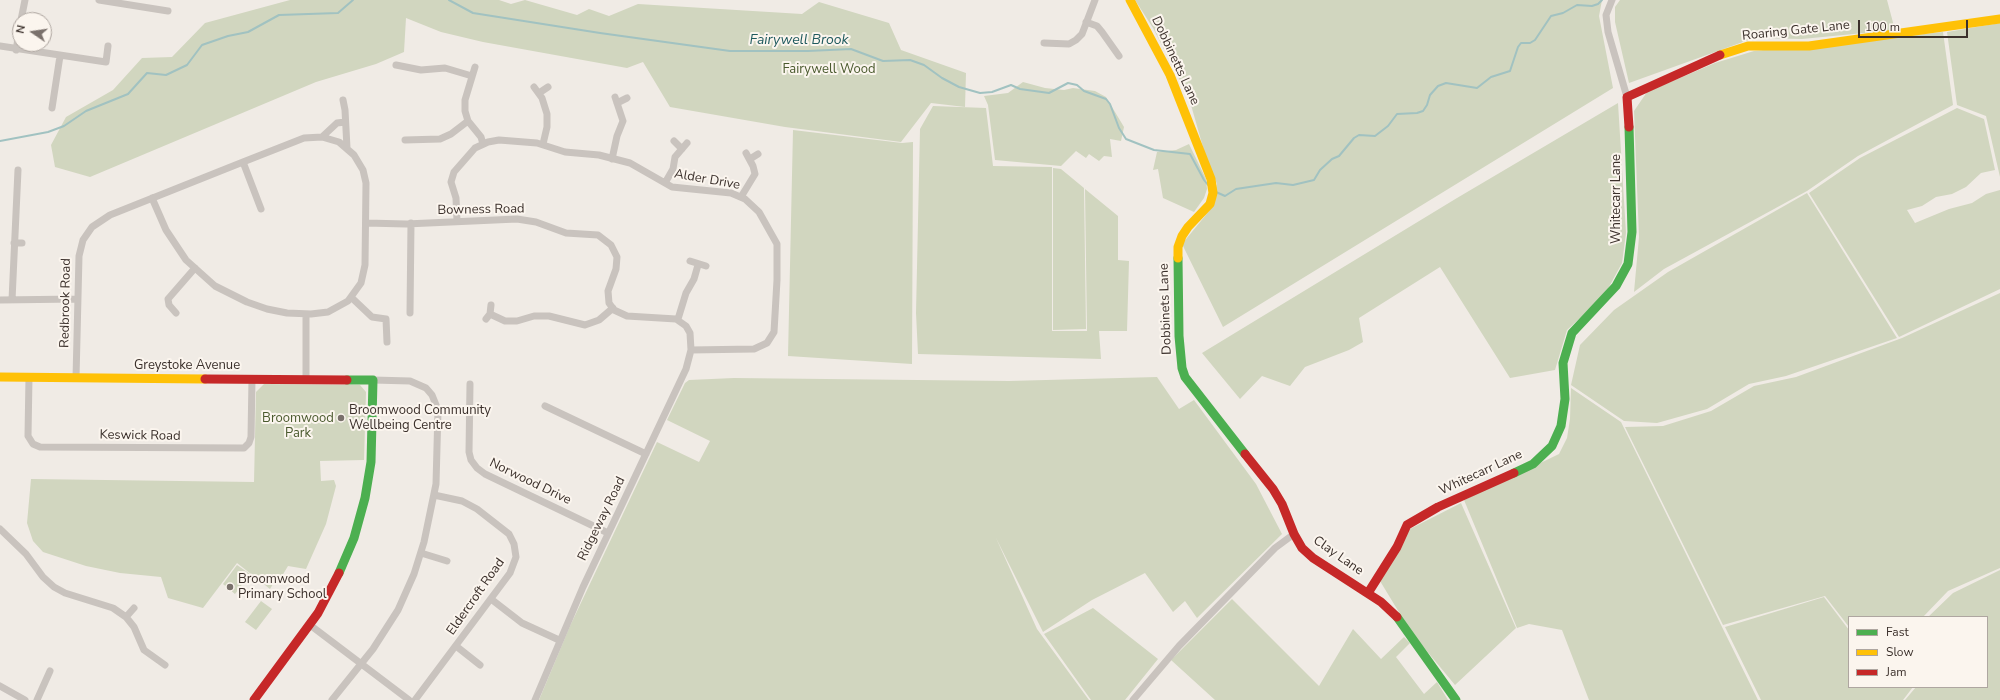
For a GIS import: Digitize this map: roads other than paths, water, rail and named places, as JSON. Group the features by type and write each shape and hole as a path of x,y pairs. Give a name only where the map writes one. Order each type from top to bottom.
{"street":[{"path":"23,12 25,0"},
{"path":"99,0 168,11"},
{"path":"1044,43 1069,44 1082,34 1095,0"},
{"name":"Dobbinetts Lane","path":"1130,0 1170,74 1185,110 1192,137 1211,179"},
{"name":"Whitecarr Lane","path":"1368,593 1397,547 1407,526 1438,508 1533,464 1552,446 1561,426 1565,399 1563,363 1572,333 1616,286 1628,264 1632,232 1629,122 1627,97 1608,32 1606,15 1612,0"},
{"name":"Roaring Gate Lane","path":"1627,97 1712,58 1748,46 1809,46 2000,19"},
{"path":"1086,22 1097,26 1119,56"},
{"path":"0,46 12,49"},
{"path":"31,52 106,62 108,46"},
{"path":"52,108 60,56"},
{"path":"396,65 406,62 421,70 445,68 472,76"},
{"path":"475,67 465,102 465,114 483,144"},
{"path":"534,87 539,93 546,107 547,126 542,144"},
{"path":"539,93 548,87"},
{"path":"612,159 617,136 623,121 616,100 628,98"},
{"path":"343,100 347,148"},
{"path":"405,140 420,144 445,137 468,121"},
{"path":"152,198 170,239 195,268 215,286 247,302 276,311 306,314 334,311 352,298 359,289 364,273 366,224 365,178 358,161 347,148 334,140 322,136 335,124 345,122"},
{"name":"Redbrook Road","path":"76,378 79,253 88,232 96,223 104,218 152,198 304,138 322,136"},
{"name":"Alder Drive","path":"457,222 456,198 452,182 453,174 472,151 483,144 499,140 542,144 562,151 599,155 630,163 678,189 725,192 741,197 759,212 777,244 777,280 774,332 767,343 754,349 691,350"},
{"path":"665,183 672,169 675,157 684,146 674,141"},
{"path":"741,197 755,174 748,156 758,154"},
{"path":"243,162 260,209"},
{"path":"12,300 15,181 18,170"},
{"name":"Dobbinets Lane","path":"1211,179 1213,193 1210,204 1188,227 1182,236 1178,247 1179,336 1182,368 1185,377 1273,489 1282,504 1294,534"},
{"name":"Bowness Road","path":"366,224 522,219 536,222 563,232 590,234 603,237 613,247 617,257 616,270 608,291 609,303 613,308"},
{"path":"410,313 411,223"},
{"path":"14,243 22,244"},
{"path":"678,320 686,293 702,266 690,261"},
{"path":"176,313 168,303 168,299 195,268"},
{"path":"352,298 373,318 386,319 387,342"},
{"path":"0,300 77,299"},
{"path":"491,305 488,317 506,321 516,321 534,316 549,316 585,325 599,320 613,308 627,316 678,320 689,330 691,350"},
{"path":"306,314 306,380"},
{"name":"Ridgeway Road","path":"535,700 559,640 686,369 691,350"},
{"name":"Greystoke Avenue","path":"0,377 373,380"},
{"name":"Keswick Road","path":"29,377 29,438 37,446 56,447 244,448 248,445 251,437 252,379"},
{"path":"254,700 310,625 341,572 354,538 363,507 372,452 373,380 414,382 428,390 435,400 438,417 438,463 430,520 421,553 398,610 383,634 332,700"},
{"name":"Norwood Drive","path":"470,384 469,452 471,460 477,468 485,474 608,533"},
{"path":"545,406 646,454"},
{"name":"Eldercroft Road","path":"415,700 513,568 516,552 512,538 472,506 457,499 434,495"},
{"path":"0,529 26,554 43,577 54,587 70,594 113,608 126,617 134,627 144,650 153,661 165,665"},
{"path":"1133,700 1179,646 1275,548 1294,534"},
{"name":"Clay Lane","path":"1294,534 1302,548 1313,558 1368,593 1392,611 1403,623 1456,700"},
{"path":"421,553 448,561"},
{"path":"491,599 522,623 559,640"},
{"path":"126,617 134,608"},
{"path":"310,625 409,700"},
{"path":"456,646 481,666"},
{"path":"37,700 50,671"},
{"path":"0,686 25,700"}],"waterway":[{"name":"Fairywell Brook","path":"0,141 48,132 64,126 86,111 128,94 147,73 166,75 187,65 202,45 228,36 248,32 279,15 338,13 353,0"},
{"name":"Fairywell Brook","path":"449,0 473,13 600,33 730,51 808,51 851,49 883,61 910,60 924,65 942,78 959,87 980,93 992,92 1011,85 1020,89 1049,93 1068,83 1077,85 1084,91 1106,99 1110,104 1119,128 1126,139 1154,150 1190,154 1208,185"},
{"name":"Fairywell Brook","path":"1216,192 1225,196 1236,189 1276,183 1293,185 1314,180 1320,170 1332,159 1339,156 1354,138 1359,135 1375,136 1388,126 1397,114 1417,113 1423,111 1427,105 1430,95 1438,86 1446,83 1477,88 1491,77 1510,71 1518,47 1521,43 1530,43 1535,40 1551,16 1563,13 1577,5 1592,6 1598,4 1602,0"}],"place":[{"name":"Broomwood Community Wellbeing Centre","path":"341,418"},
{"name":"Broomwood Primary School","path":"230,587"}],"park label":[{"name":"Fairywell Wood","path":"829,70"},
{"name":"Broomwood Park","path":"298,426"}]}
